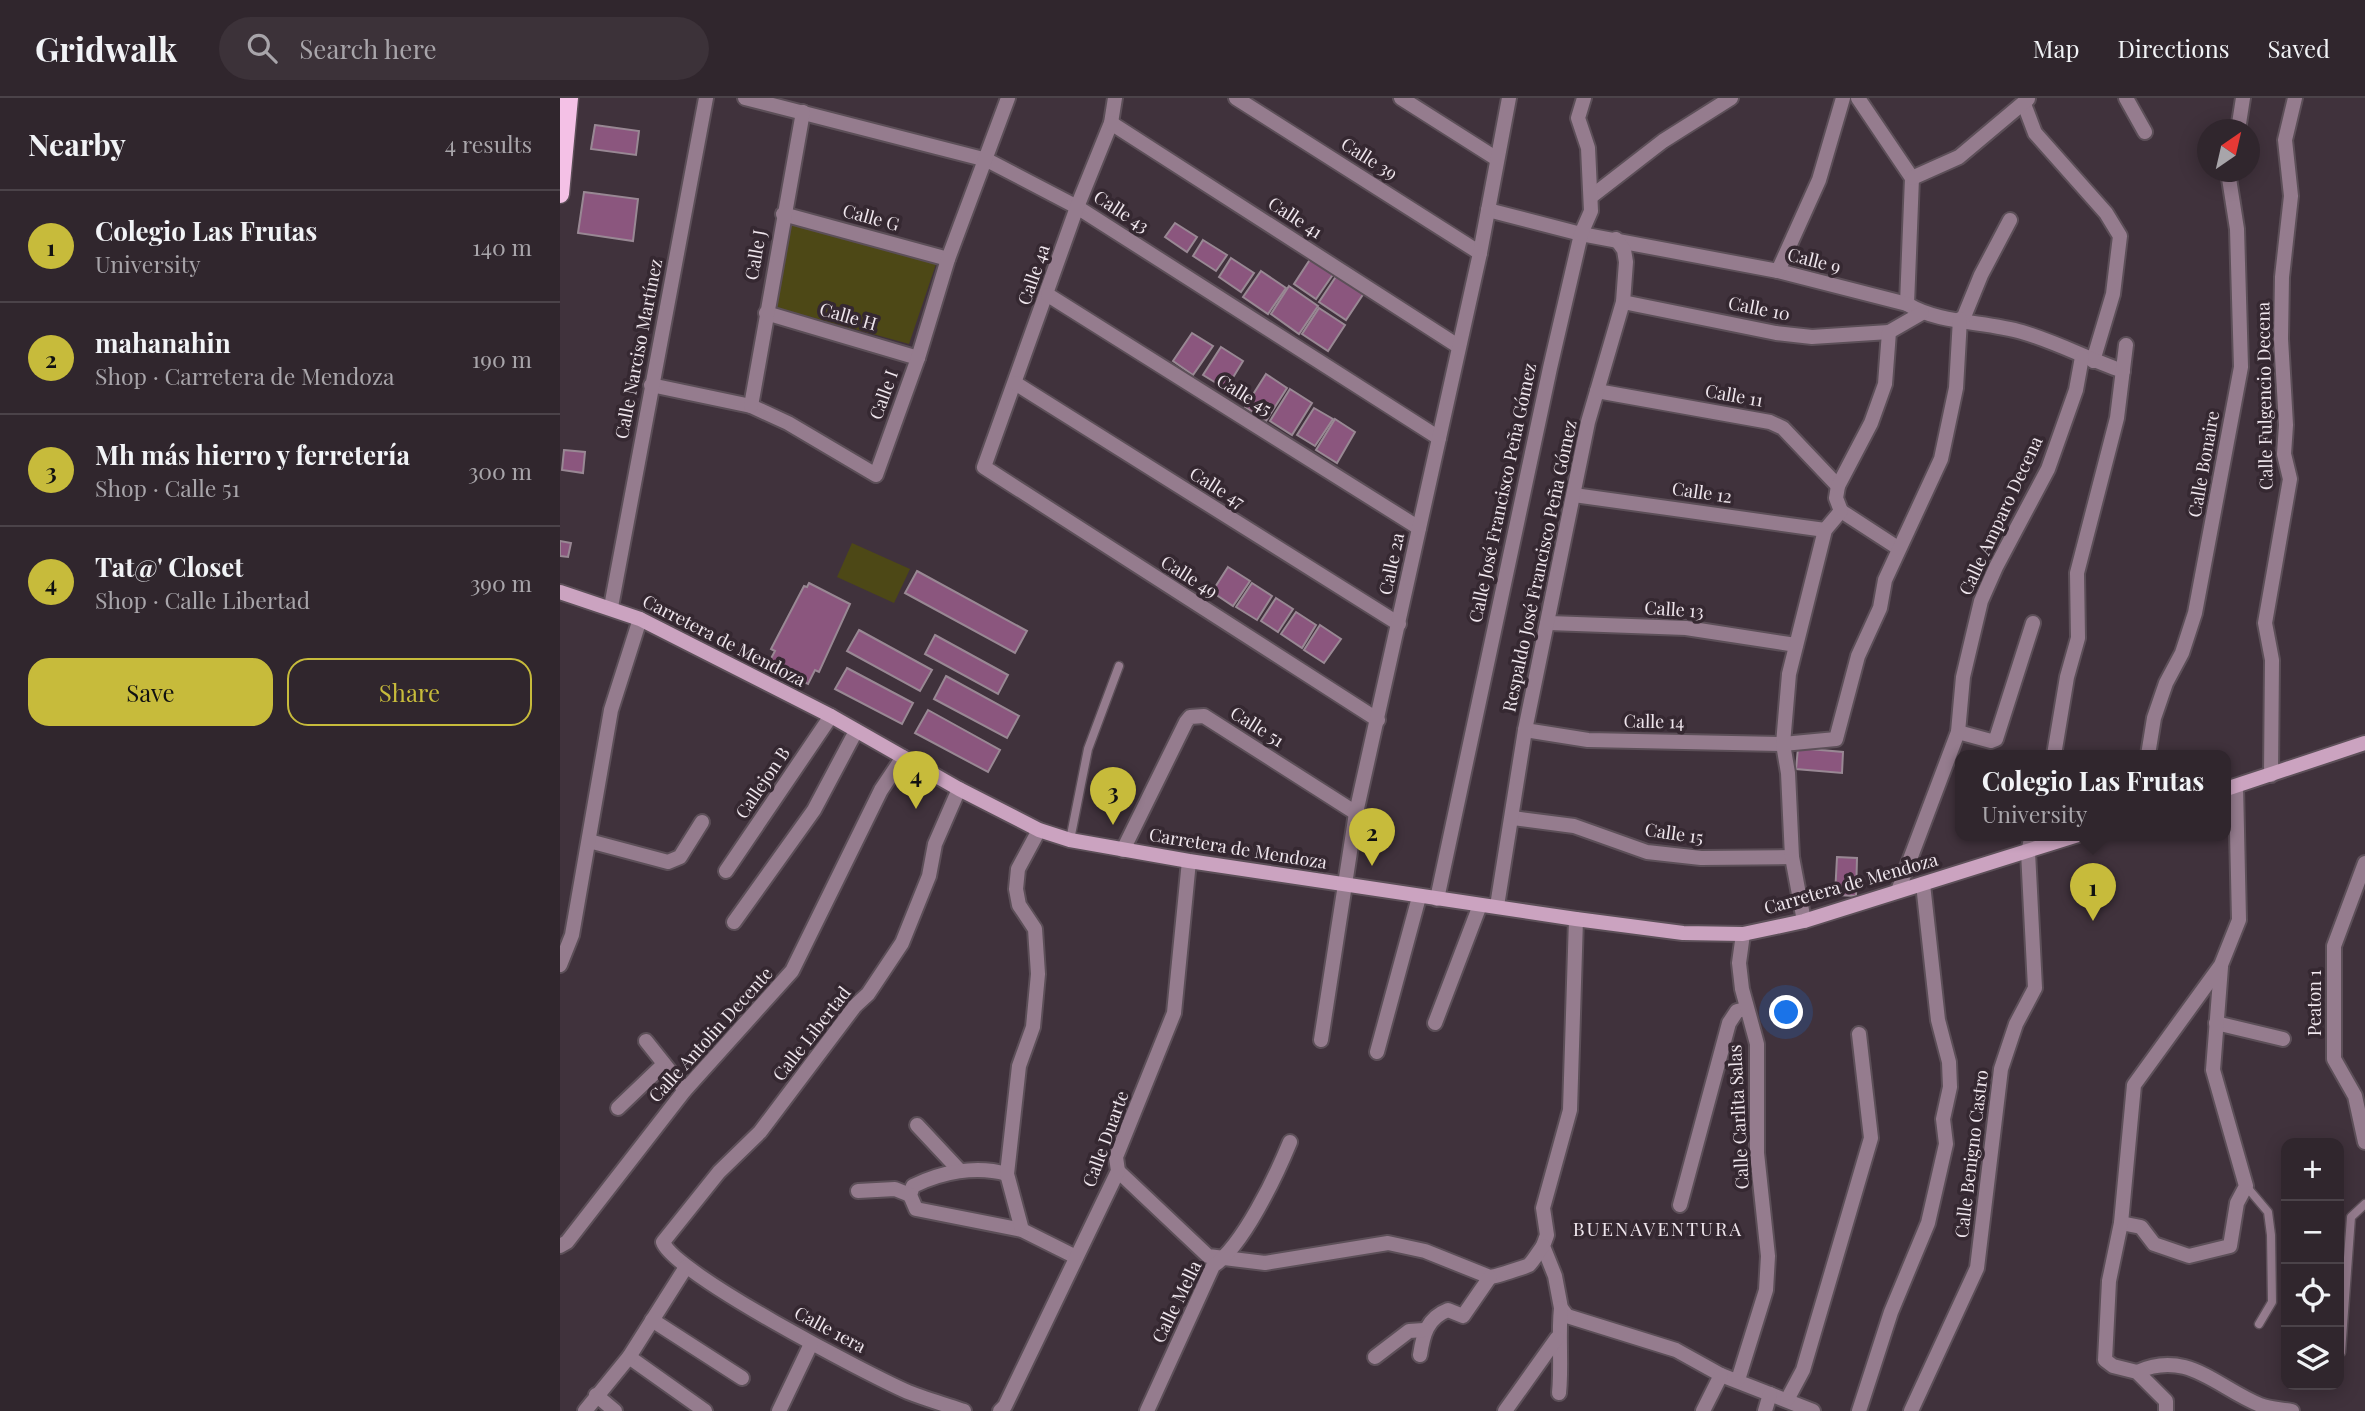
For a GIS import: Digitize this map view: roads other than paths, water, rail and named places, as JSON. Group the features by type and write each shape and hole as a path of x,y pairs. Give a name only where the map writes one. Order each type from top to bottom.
{"main road":[{"path":"560,194 569,98"}],"street":[{"name":"Calle Narciso Martínez","path":"611,607 706,98"},
{"name":"Calle 43","path":"745,98 987,160 1077,207 1439,438"},
{"name":"Calle I","path":"652,385 751,406 788,422 876,475 918,358 948,259 987,160 1007,98"},
{"name":"Calle 4a","path":"984,463 1048,295 1077,207 1111,123 1115,98"},
{"name":"Calle 39","path":"1236,98 1480,253"},
{"path":"1401,98 1497,159"},
{"name":"Calle 2a","path":"1321,1040 1356,813 1480,253 1509,98"},
{"name":"Calle José Francisco Peña Gómez","path":"1437,899 1581,234 1587,227 1592,196 1588,148 1578,118 1584,98"},
{"path":"1592,196 1663,141 1731,98"},
{"path":"1778,271 1819,180 1843,98"},
{"path":"1858,98 1912,178 1907,303"},
{"path":"2126,98 2145,132"},
{"path":"2240,119 2243,98"},
{"name":"Calle Fulgencio Decena","path":"2271,775 2272,660 2264,623 2290,479 2284,454 2286,368 2281,339 2282,277 2291,196 2285,141 2295,98"},
{"path":"1912,178 1959,157 2026,101"},
{"name":"Calle Amparo Decena","path":"1898,891 1958,732 1970,637 1981,601 2048,469 2113,293 2120,236 2106,213 2035,133 2026,101"},
{"name":"Calle J","path":"751,406 803,111"},
{"name":"Calle 41","path":"1111,123 1458,346"},
{"name":"Calle Bonaire","path":"2149,750 2158,706 2182,653 2195,613 2241,367 2237,229 2230,182"},
{"name":"Calle 9","path":"1488,210 1581,234 1778,271 1907,303 1922,313 2024,332 2123,371"},
{"name":"Calle G","path":"783,214 948,259"},
{"path":"1922,313 1889,332 1885,384 1880,402 1838,486 1836,498 1841,511 1899,548 1932,484 1948,432 1956,388 1961,319 1980,275 2010,220"},
{"name":"Respaldo José Francisco Peña Gómez","path":"1497,906 1525,730 1574,495 1597,391 1623,302 1626,262 1624,250 1616,239"},
{"name":"Calle 45","path":"1048,295 1419,528"},
{"name":"Calle 10","path":"1623,302 1776,333 1812,337 1889,332"},
{"name":"Calle H","path":"766,313 918,358"},
{"path":"2055,750 2067,677 2078,638 2077,573 2117,418 2126,345"},
{"name":"Calle 47","path":"1015,383 1399,624"},
{"name":"Calle 11","path":"1597,391 1770,422 1783,428 1838,486"},
{"name":"Calle 49","path":"984,463 986,471 1378,720"},
{"name":"Calle 12","path":"1574,495 1825,530"},
{"path":"1804,921 1792,857 1788,773 1783,744 1789,674 1825,530 1841,511"},
{"name":"Calle 14","path":"1525,730 1588,740 1783,744 1836,739 1858,656 1880,608 1885,580 1899,548"},
{"name":"Carretera de Mendoza","path":"560,592 640,618 831,716 958,789 1039,830 1070,840 1189,861 1576,919 1683,933 1743,934 1804,921 2060,841"},
{"path":"560,965 572,935 611,710 640,618"},
{"name":"Calle 13","path":"1549,623 1686,628 1796,645"},
{"path":"1958,732 1991,741 1996,738 2033,623"},
{"name":"Callejon B","path":"726,871 831,716"},
{"name":"Calle 51","path":"1123,850 1186,722 1196,716 1203,716 1356,813"},
{"path":"734,922 814,810 856,731"},
{"path":"2166,1411 2165,1401 2137,1372 2113,1366 2105,1360 2109,1282 2121,1223 2134,1085 2221,965 2239,920 2231,788 2365,743"},
{"name":"Calle Antolin Decente","path":"560,1246 567,1242 685,1090 792,971 880,790 903,757"},
{"name":"Calle Libertad","path":"686,1267 666,1251 663,1242 665,1237 719,1172 761,1132 855,1006 868,994 902,943 929,876 935,844 958,789"},
{"name":"Calle 15","path":"1513,818 1574,826 1647,852 1701,858 1792,857"},
{"path":"589,841 668,862 680,857 702,822"},
{"path":"1022,1230 1006,1174 1019,1066 1033,1027 1038,974 1035,929 1018,905 1016,890 1018,869 1039,830"},
{"name":"Calle Benigno Castro","path":"1911,1411 1976,1268 2001,1069 2016,1024 2035,988 2028,852 2031,841"},
{"name":"Calle Duarte","path":"1000,1411 1005,1406 1118,1171 1116,1157 1174,1013 1189,861"},
{"name":"Peaton 1","path":"2365,863 2334,946 2334,1059 2356,1096 2365,1142"},
{"path":"1859,1411 1891,1312 1928,1223 1946,1144 1943,1119 1950,1087 1950,1062 1938,1020 1923,884"},
{"path":"1377,1052 1419,897"},
{"path":"1435,1023 1480,905"},
{"path":"1118,1171 1208,1256 1265,1263 1388,1243 1425,1251 1490,1277 1498,1277 1507,1270 1528,1265 1544,1246 1546,1235 1543,1208 1570,1110 1576,919"},
{"name":"Calle Carlita Salas","path":"1738,1381 1766,1290 1768,1256 1757,1153 1757,1044 1746,1009 1739,963 1743,934"},
{"path":"2121,1223 2141,1227 2154,1244 2189,1256 2219,1251 2230,1246 2237,1203 2246,1186 2213,1070 2221,965"},
{"path":"1680,1205 1729,1023 1737,1011 1746,1009"},
{"path":"2216,1023 2283,1039"},
{"path":"1787,1400 1803,1370 1871,1139 1859,1034"},
{"path":"646,1041 685,1090"},
{"path":"618,1108 664,1064"},
{"path":"917,1125 960,1171"},
{"name":"Calle Mella","path":"1147,1411 1213,1266 1227,1257 1277,1175 1290,1142"},
{"path":"909,1195 913,1186 920,1182 960,1171 982,1169 1006,1174"},
{"path":"858,1191 895,1189 909,1195 916,1209 1022,1230 1076,1257"},
{"path":"1544,1246 1555,1276 1561,1308 1558,1338 1562,1371 1559,1393"},
{"path":"585,1411 629,1357 686,1267"},
{"name":"Calle 1era","path":"686,1267 811,1344 908,1392 964,1411"},
{"path":"1420,1355 1424,1330 1439,1313 1448,1310 1463,1316 1490,1277"},
{"path":"1561,1308 1567,1316 1676,1350 1721,1375 1813,1411"},
{"path":"652,1320 742,1378"},
{"path":"1375,1357 1409,1331 1424,1330"},
{"path":"1505,1411 1558,1338"},
{"path":"779,1411 811,1344"},
{"path":"629,1357 705,1411"},
{"path":"2137,1372 2155,1363 2177,1364 2210,1377 2261,1408 2292,1411"},
{"path":"1703,1411 1721,1375"},
{"path":"1765,1411 1770,1394"},
{"path":"596,1395 615,1411"}],"lane":[{"path":"1070,840 1088,748 1119,666"},
{"path":"2246,1186 2268,1212 2271,1235 2272,1302 2259,1324"},
{"path":"2342,1327 2351,1217 2365,1205"}],"place":[{"name":"Tat@' Closet","path":"916,809"},
{"name":"Mh más hierro y ferretería","path":"1113,825"},
{"name":"mahanahin","path":"1372,866"},
{"name":"Colegio Las Frutas","path":"2093,921"}],"district":[{"name":"BUENAVENTURA","path":"1658,1229"}]}
